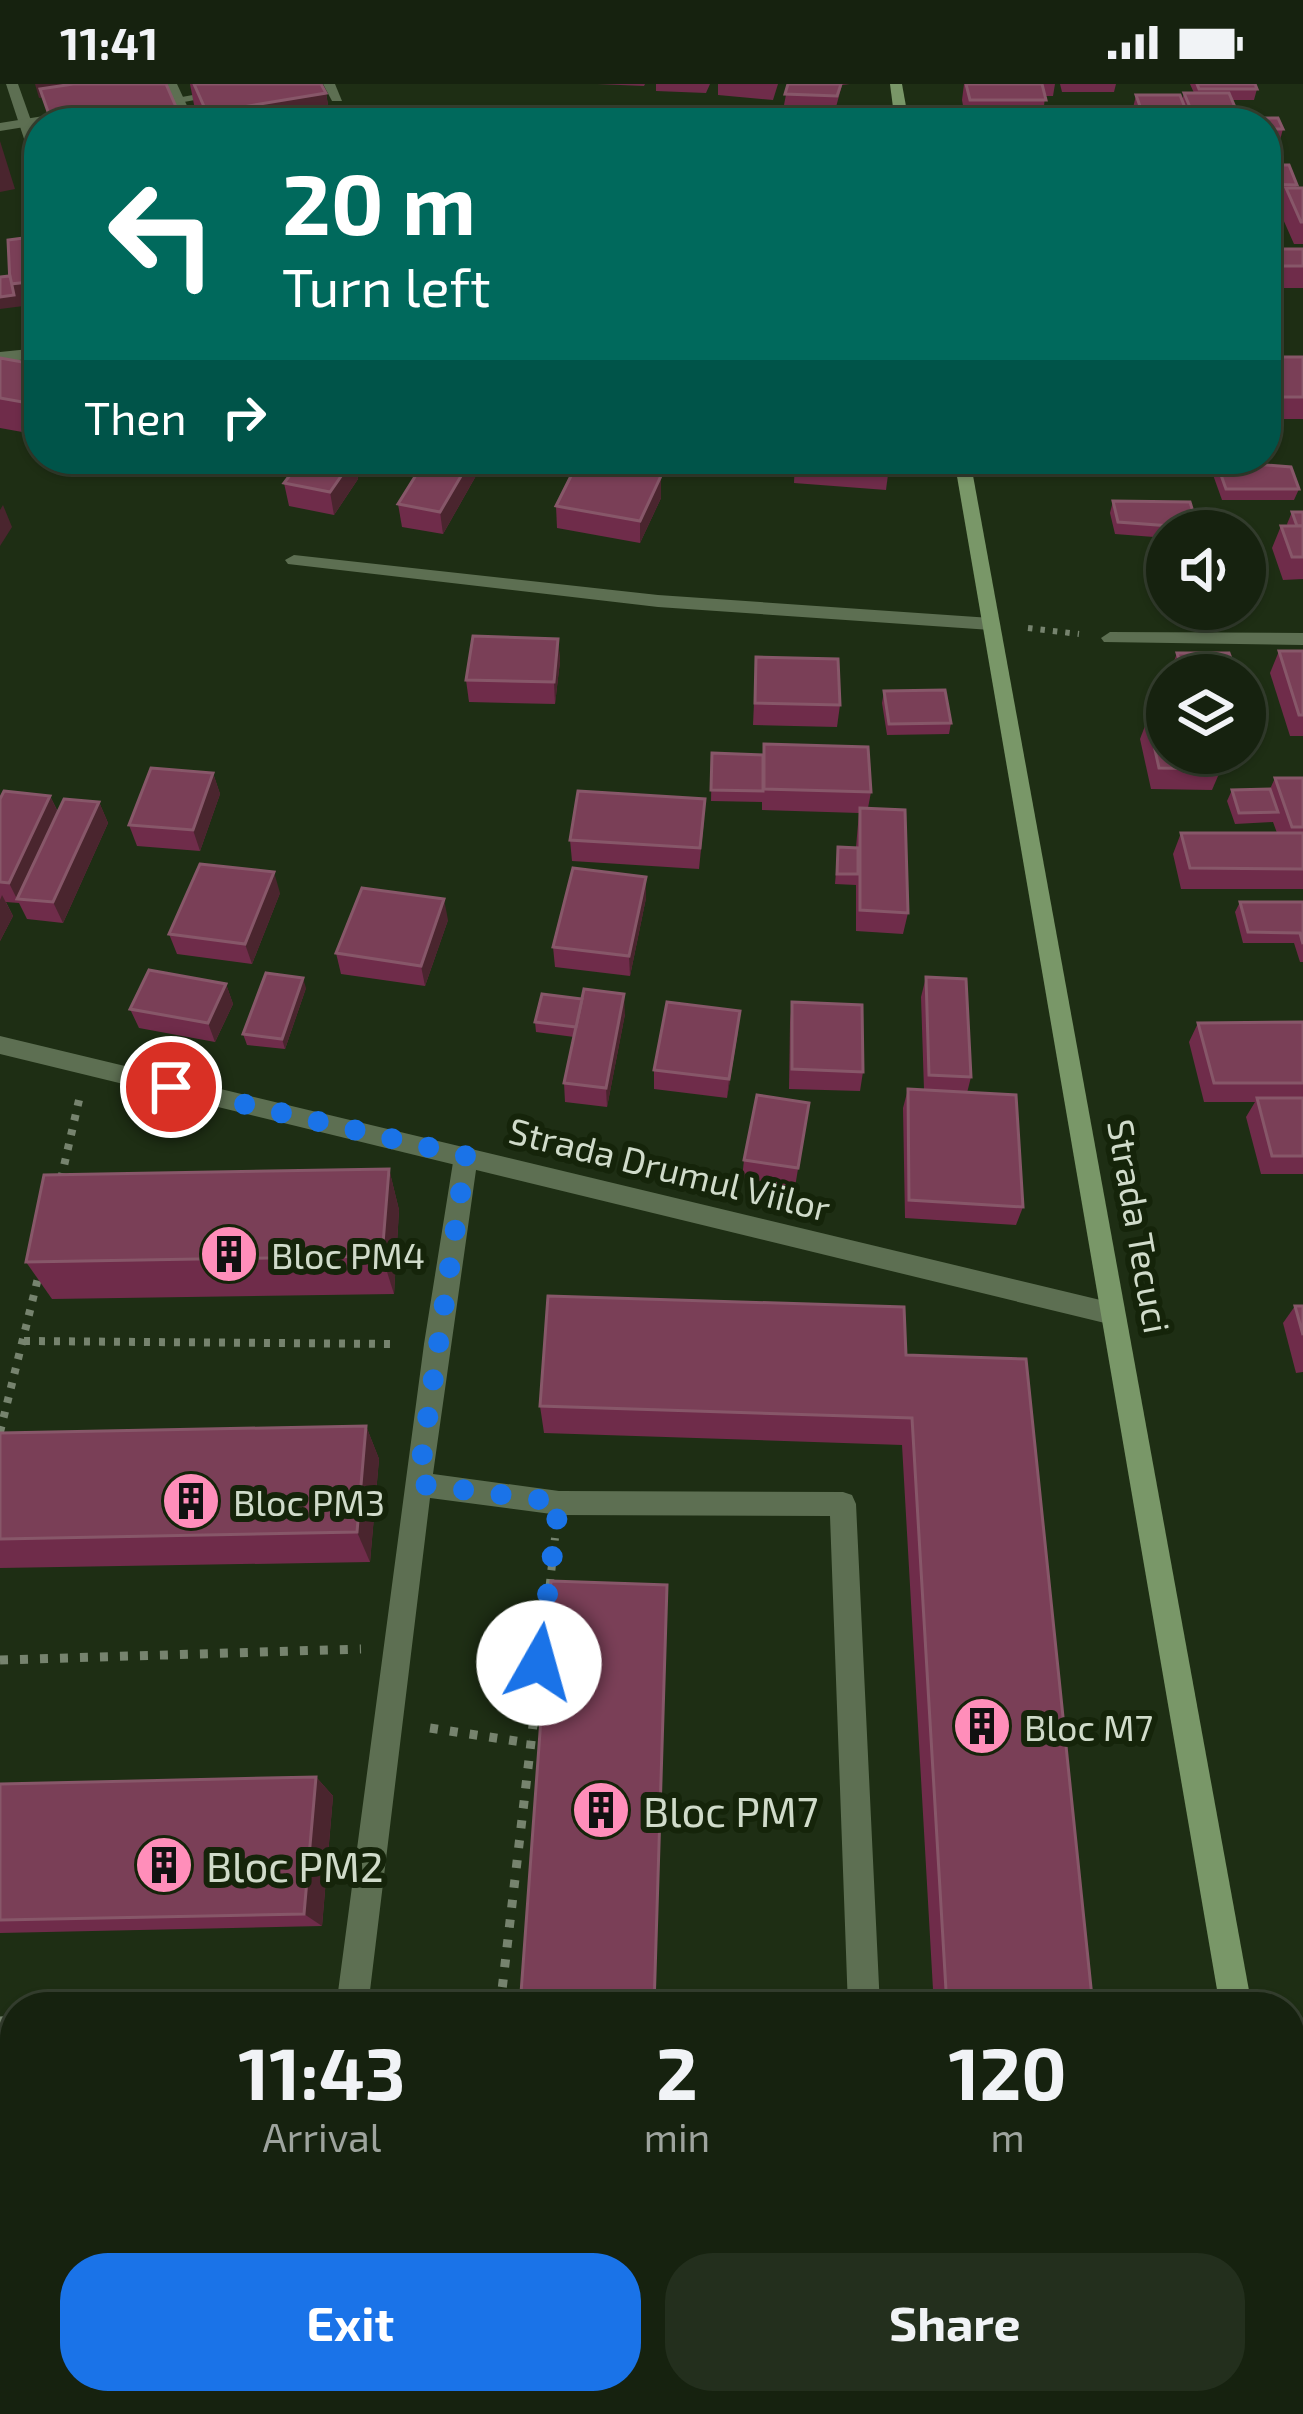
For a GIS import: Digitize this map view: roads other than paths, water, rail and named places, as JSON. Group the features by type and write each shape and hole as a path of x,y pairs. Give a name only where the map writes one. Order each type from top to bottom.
{"main road":[{"name":"Strada Tecuci","path":"965,474 1233,1992"}],"street":[{"path":"11,84 24,120"},
{"path":"171,84 181,108"},
{"path":"134,106 277,84"},
{"path":"294,560 658,602 991,623"},
{"path":"1110,638 1303,639"},
{"name":"Strada Drumul Viilor","path":"0,1045 1113,1314"},
{"path":"354,1992 436,1344 466,1156"},
{"path":"418,1484 559,1502 843,1504 863,1992"}],"place":[{"name":"Bloc PM4","path":"229,1254"},
{"name":"Bloc PM3","path":"191,1501"},
{"name":"Bloc M7","path":"982,1726"},
{"name":"Bloc PM7","path":"601,1810"},
{"name":"Bloc PM2","path":"164,1865"}]}
